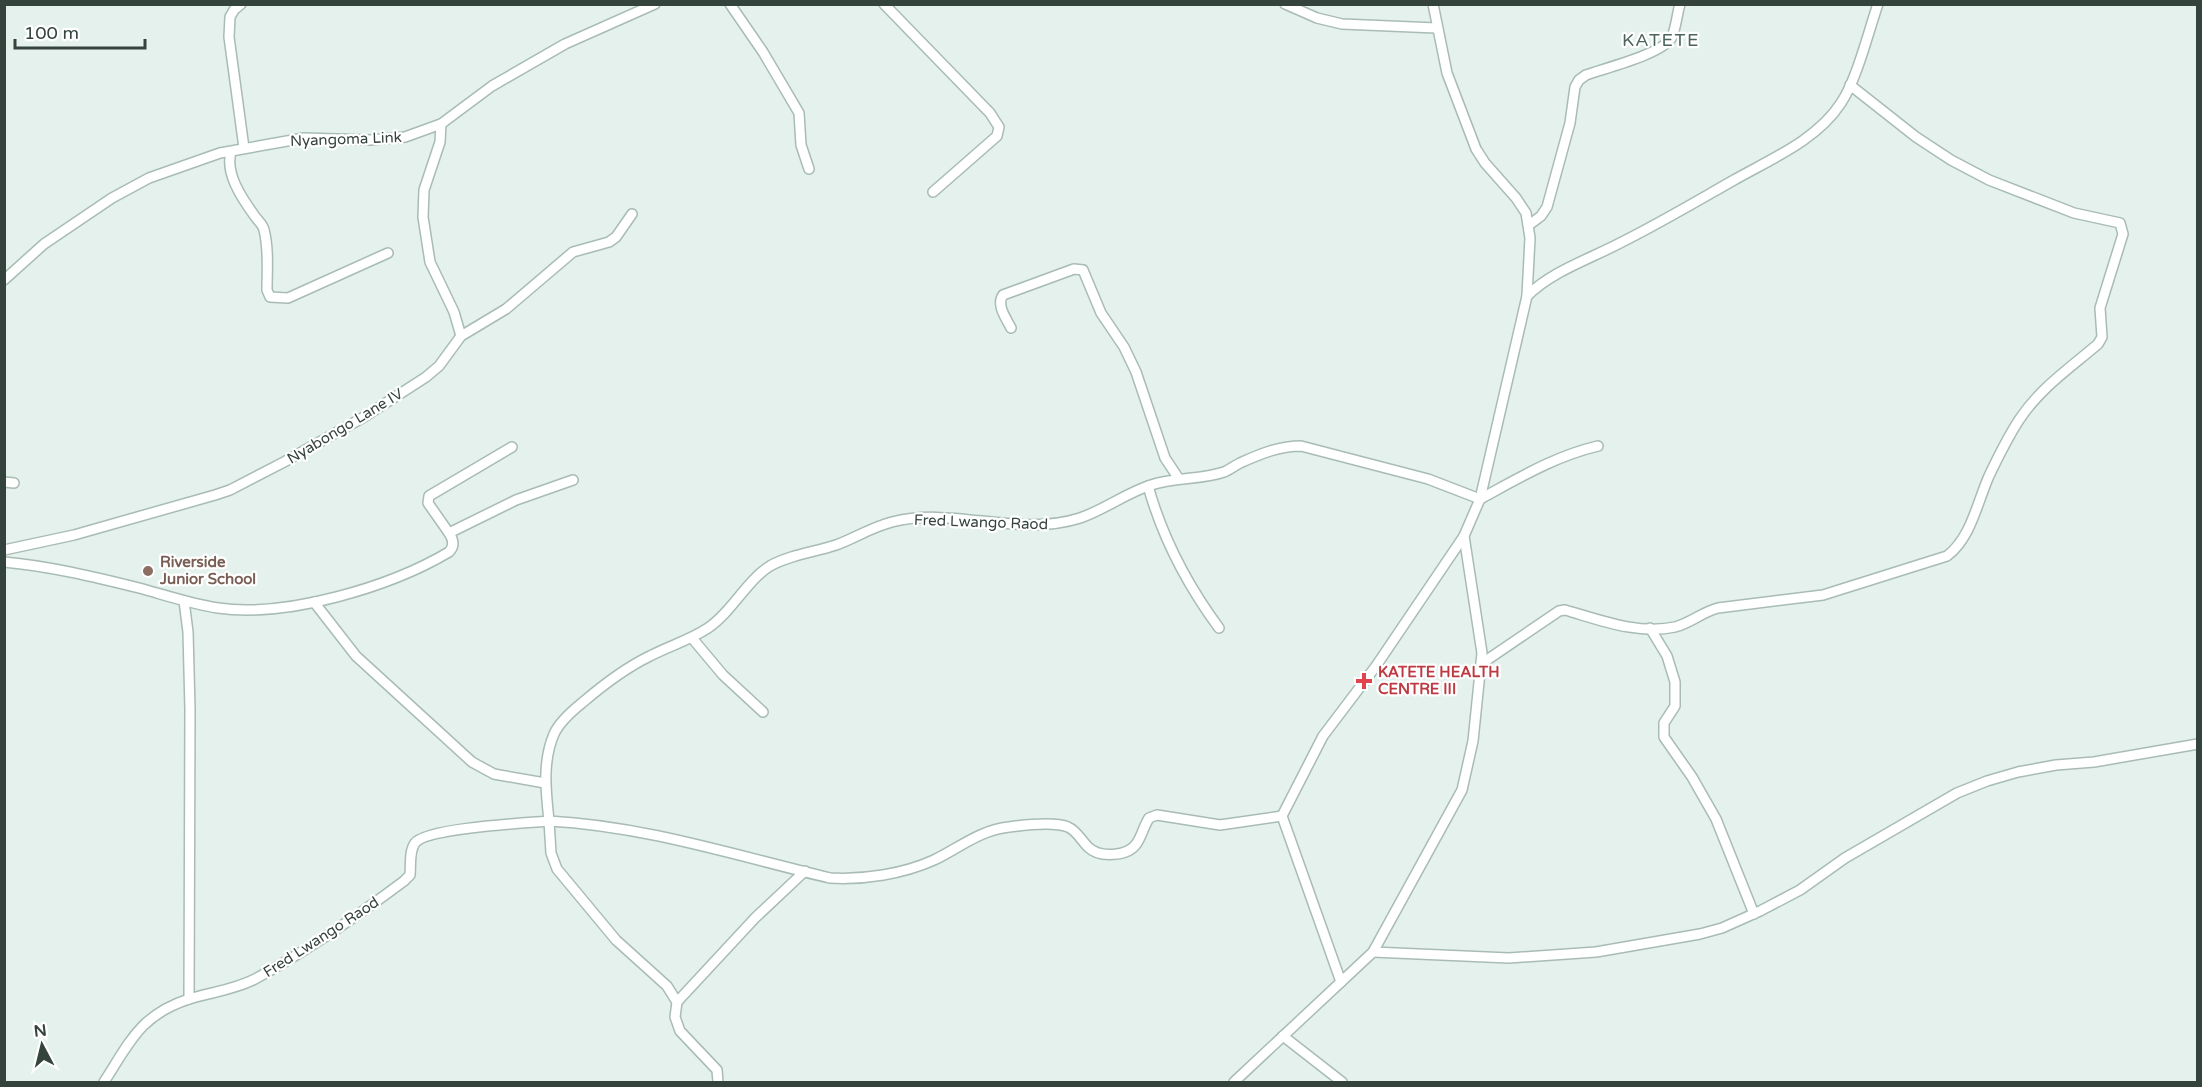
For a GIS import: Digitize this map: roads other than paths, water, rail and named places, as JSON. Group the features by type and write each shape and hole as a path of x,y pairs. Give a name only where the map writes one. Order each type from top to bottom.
{"street":[{"path":"241,4 230,17 229,37 244,148"},
{"name":"Nyangoma Link","path":"4,280 44,244 128,188 149,177 244,148 304,138 388,140 405,137 441,124 492,86 564,44 655,4"},
{"path":"730,4 763,52 799,113 801,144 809,169"},
{"path":"1285,4 1317,18 1342,24 1436,28"},
{"path":"1341,982 1282,816 1323,736 1376,666 1464,536 1480,499 1527,296 1529,225 1526,213 1476,149 1447,73 1436,28 1433,4"},
{"path":"1529,225 1541,216 1547,207 1570,123 1575,87 1579,81 1586,75 1666,44 1672,36 1680,4"},
{"path":"1527,296 1540,283 1623,242 1800,142 1816,130 1832,115 1850,85 1878,4"},
{"path":"886,5 975,96 999,127 997,136 933,192"},
{"path":"1481,664 1559,611 1565,610 1624,627 1676,626 1691,621 1705,612 1718,609 1823,595 1947,556 1962,540 1989,475 2019,419 2041,391 2098,344 2102,337 2100,308 2122,234 2120,223 2074,213 1989,180 1951,160 1916,137 1850,85"},
{"path":"441,124 440,141 424,190 423,216 430,262 454,312 461,336"},
{"path":"231,152 228,163 232,178 254,215 264,226 267,242 267,290 270,297 288,298 388,253"},
{"name":"Nyabongo Lane IV","path":"4,550 112,525 230,490 364,417 426,377 439,366 461,336 506,309 573,252 609,242 616,237 632,214"},
{"path":"1011,328 1000,304 1003,295 1074,269 1083,270 1101,313 1124,347 1136,372 1165,458 1179,479"},
{"name":"Fred Lwango Raod","path":"104,1083 142,1025 159,1011 189,999 237,987 329,935 410,875 411,850 416,842 425,836 488,826 549,821 545,783 546,762 555,733 573,711 627,668 692,638 723,616 770,566 838,544 892,522 918,518 946,518 1016,525 1052,525 1080,518 1148,486 1224,472 1268,451 1285,446 1301,446 1428,479 1480,499"},
{"path":"1480,499 1533,469 1577,451 1598,446"},
{"path":"4,562 79,575 217,608 243,610 277,608 314,602 370,586 424,566 452,549 453,538 428,503 429,496 512,447"},
{"path":"449,532 516,500 573,480"},
{"path":"1148,486 1165,534 1198,599 1219,628"},
{"path":"1234,1083 1373,952 1462,790 1473,741 1482,653 1464,536"},
{"path":"184,601 188,632 190,709 189,999"},
{"path":"314,602 356,656 472,762 494,774 545,783"},
{"path":"1650,628 1667,656 1675,682 1675,706 1664,723 1664,737 1692,777 1716,819 1754,914"},
{"path":"692,638 723,675 763,712"},
{"path":"1373,952 1509,958 1596,952 1700,934 1722,928 1754,914 1800,890 1845,858 1957,794 1987,781 2056,765 2094,762 2198,744"},
{"path":"677,1002 666,986 616,940 557,869 551,852 549,821 631,829 830,878 844,879 914,868 987,831 1008,827 1051,825 1070,828 1088,848 1096,853 1106,854 1127,852 1136,844 1149,818 1157,815 1220,825 1282,816"},
{"path":"718,1083 717,1070 680,1031 675,1017 677,1002 755,918 805,871"},
{"path":"1283,1036 1342,1083"}],"place":[{"name":"Riverside Junior School","path":"148,571"},
{"name":"KATETE HEALTH CENTRE III","path":"1364,681"}],"district":[{"name":"KATETE","path":"1661,40"}]}
